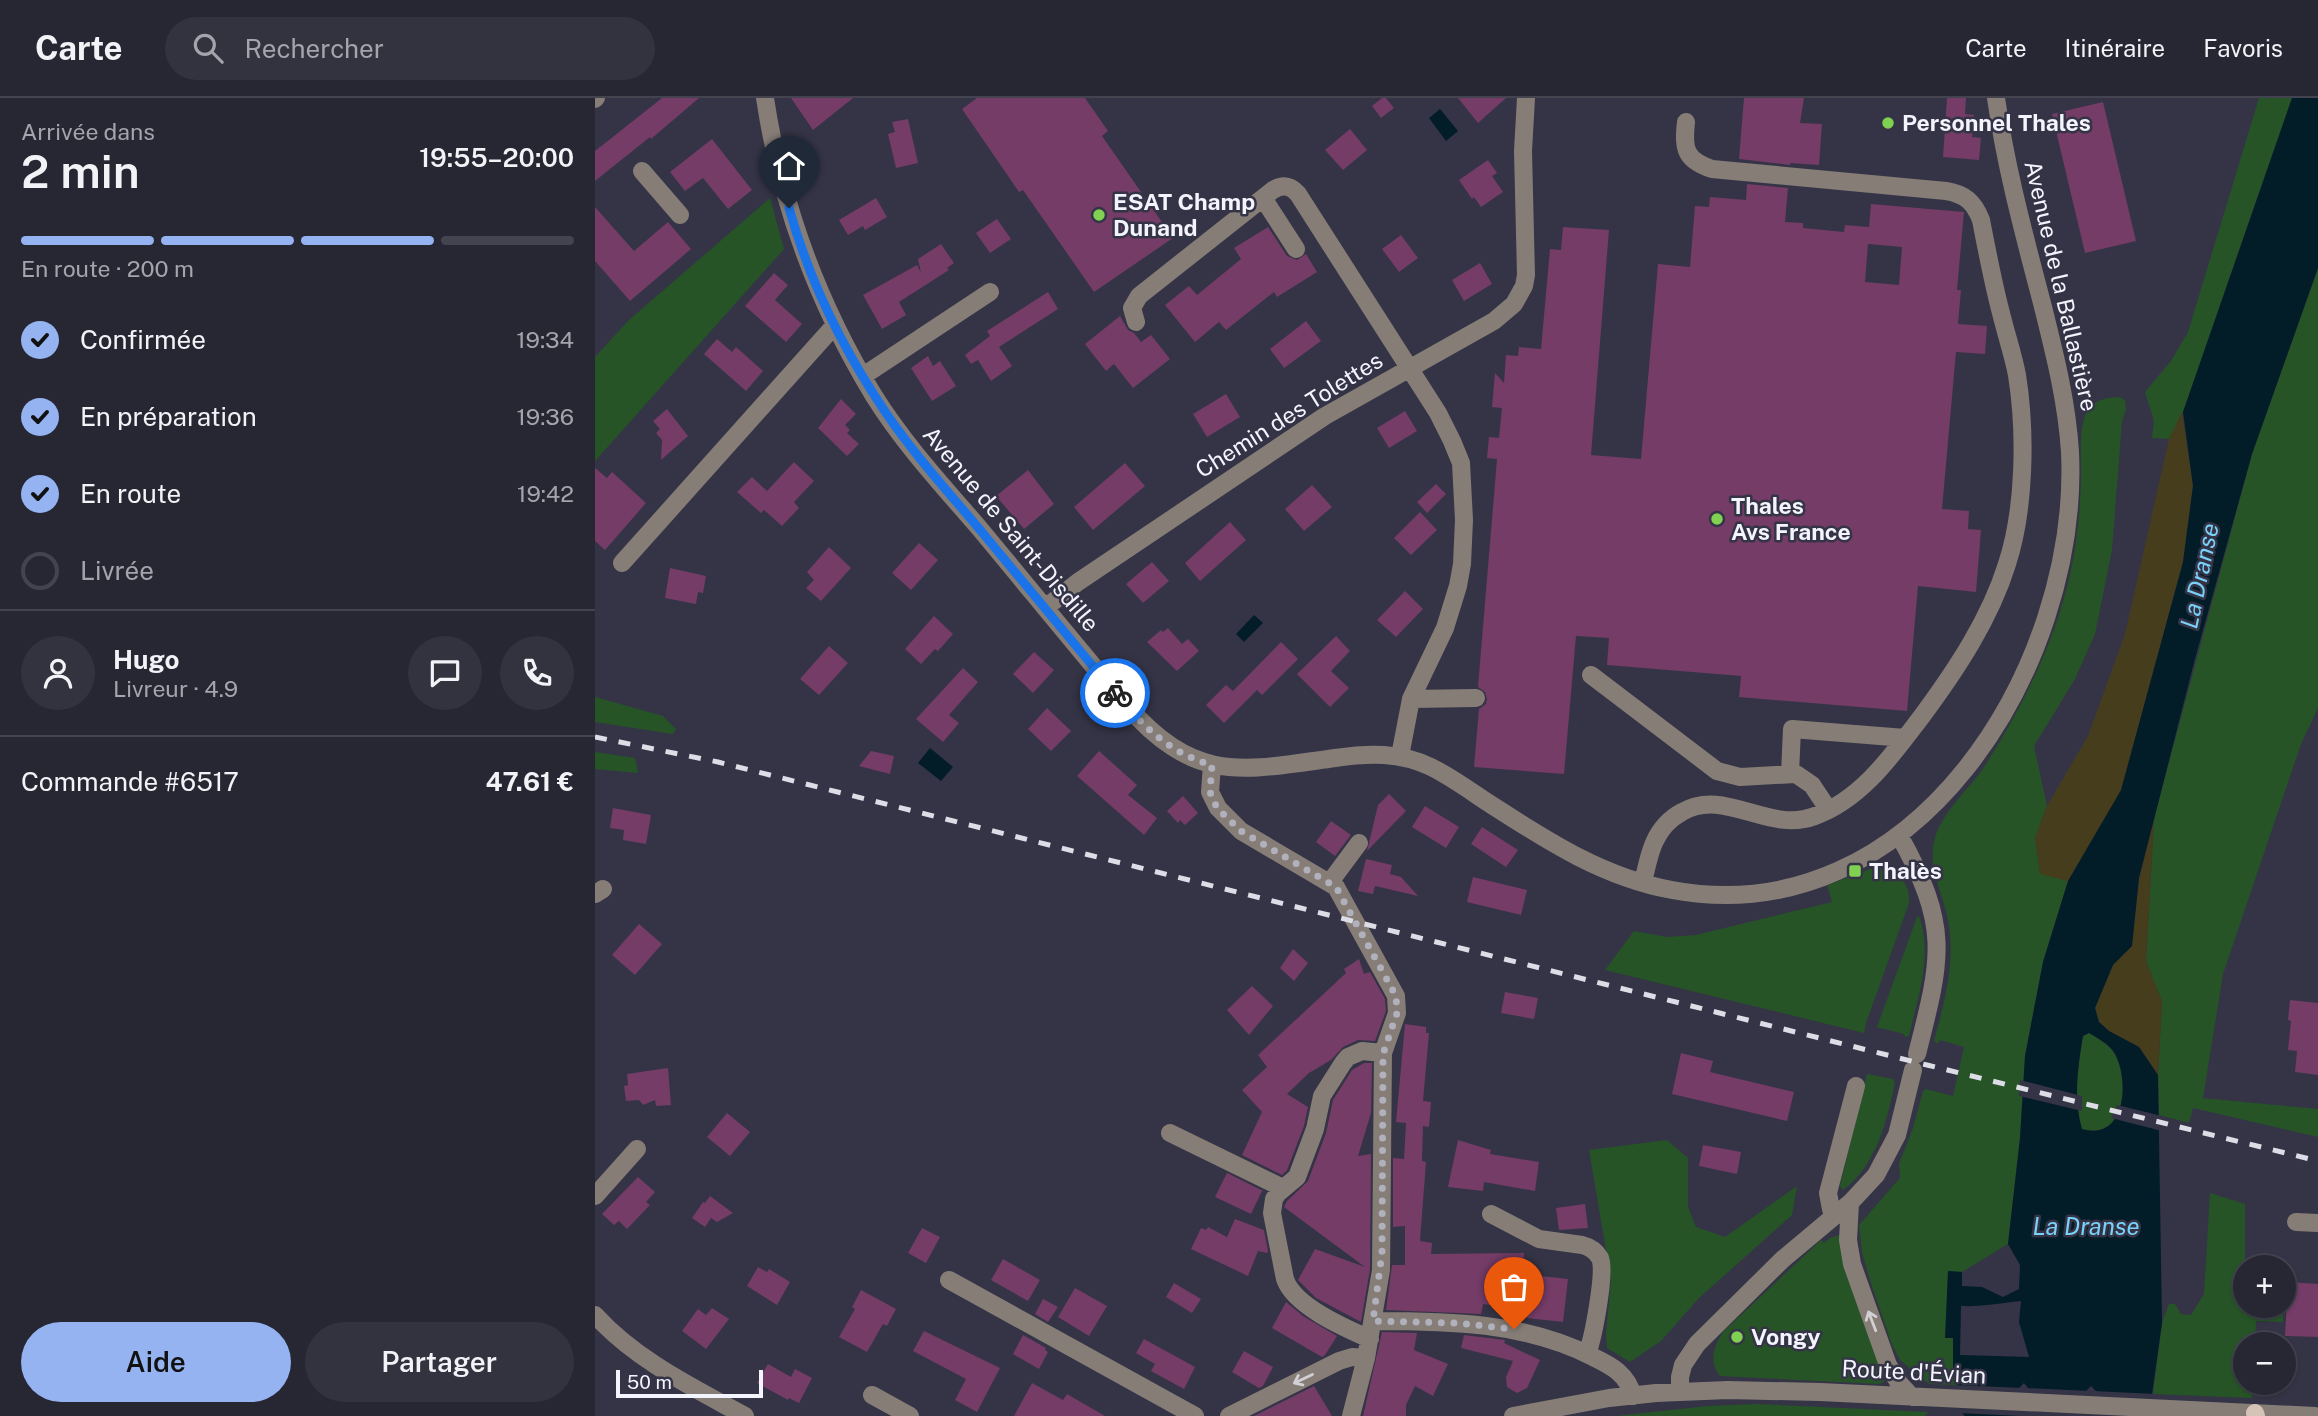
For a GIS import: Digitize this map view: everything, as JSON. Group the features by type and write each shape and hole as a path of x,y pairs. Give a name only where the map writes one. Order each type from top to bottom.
{"street":[{"name":"Avenue de Saint-Disdille","path":"765,98 793,224 835,325 863,376 911,446 1151,732 1173,749 1212,765 1251,768 1368,754 1400,756 1442,773 1574,856 1643,883"},
{"path":"1400,756 1411,699 1453,607 1462,564 1464,520 1462,476 1457,452 1438,413 1410,367 1494,321 1520,296 1527,261 1523,151 1526,98"},
{"name":"Avenue de la Ballastière","path":"1643,883 1706,894 1744,895 1826,875 1864,857 1899,835 1959,778 2000,719 2025,674 2041,636 2059,577 2070,486 2070,455 2063,393 2004,149 1996,98"},
{"path":"1643,883 1649,853 1659,831 1687,808 1709,803 1721,804 1762,817 1793,821 1828,810 1873,776 1953,672 2003,576 2017,527 2021,439 2017,376 1978,213 1969,200 1955,192 1712,169 1694,162 1688,154 1685,145 1686,122"},
{"path":"642,171 680,215"},
{"name":"Chemin des Tolettes","path":"1045,608 1078,582 1304,430 1410,367 1298,194 1284,186 1263,198"},
{"path":"1136,322 1132,308 1139,296 1263,198 1296,250"},
{"path":"863,376 990,292"},
{"path":"622,562 835,325"},
{"path":"1591,675 1717,771 1740,777 1790,774 1808,780 1828,810"},
{"path":"1411,699 1476,698"},
{"path":"1790,774 1793,729 1905,737"},
{"path":"1212,765 1211,798 1232,822 1251,838 1330,882 1341,892 1396,996 1397,1013 1383,1054 1382,1253 1366,1358 1351,1416"},
{"path":"1679,1392 1683,1365 1697,1344 1783,1259 1842,1222 1850,1203 1875,1175 1897,1135 1937,972 1938,937 1931,903 1899,835"},
{"path":"1330,882 1359,844"},
{"path":"1383,1054 1362,1051 1343,1063 1322,1096 1315,1129 1301,1169 1291,1184 1283,1188 1274,1199 1272,1213 1287,1285 1295,1295 1329,1320 1371,1330 1457,1323 1514,1329 1547,1336 1620,1372 1631,1387 1633,1396"},
{"path":"1856,1086 1828,1193 1831,1209 1842,1222 1852,1264 1888,1365 1912,1397"},
{"path":"1170,1133 1283,1188"},
{"path":"595,1196 637,1149"},
{"path":"1491,1214 1538,1239 1582,1245 1599,1256 1602,1270 1592,1342 1587,1354"},
{"path":"2296,1222 2318,1223"},
{"path":"949,1280 1195,1416"},
{"path":"595,1315 651,1362 745,1416"},
{"path":"1229,1416 1339,1361 1352,1357 1366,1358"},
{"name":"Route d'Évian","path":"1513,1416 1585,1409 1633,1396 1679,1392 1769,1391 2315,1416"},
{"path":"872,1395 910,1416"}],"green space":[{"path":"2259,98 2292,98 2183,412 2169,439 2152,438 2154,421 2145,392 2171,361 2188,332"},
{"path":"770,198 784,249 595,461 595,357 629,320"},
{"path":"2318,268 2318,708 2301,744 2223,974 2203,1098 2318,1109 2318,1137 2193,1108 2189,1123 2159,1115 2162,1002 2146,961 2154,818 2252,454"},
{"path":"2119,397 2125,400 2126,410 2122,421 2112,550 2095,634 2075,679 2034,746 2047,806 2035,838 2040,873 2068,881 2043,962 2025,1056 2020,1138 2008,1244 1962,1272 1948,1271 1946,1338 1953,1338 1957,1385 1929,1384 1900,1360 1892,1345 1862,1252 1859,1225 1900,1178 1899,1164 1923,1091 1926,1089 1953,1096 1964,1047 1940,1040 1937,1044 1934,1041 1951,956 1947,915 1934,872 1935,838 1944,818 1980,773 2000,741 2036,673 2055,625 2075,552 2081,492 2081,440 2085,416 2090,407 2098,401"},
{"path":"595,697 663,716 676,729 673,734 595,722"},
{"path":"595,752 635,758 638,773 595,769"},
{"path":"1873,868 1900,877 1907,888 1909,903 1864,1033 1605,970 1634,931 1667,937 1696,935 1832,902 1827,885"},
{"path":"1919,916 1925,946 1923,976 1909,1036 1905,1037 1904,1034 1877,1027"},
{"path":"2089,1033 2112,1051 2121,1070 2123,1083 2120,1109 2115,1119 2107,1127 2096,1131 2082,1129 2078,1106 2077,1082 2081,1047 2083,1036"},
{"path":"1867,1074 1893,1079 1895,1082 1879,1141 1864,1168 1843,1190 1840,1186"},
{"path":"1667,1140 1688,1158 1688,1207 1696,1227 1725,1237 1797,1186 1792,1215 1699,1298 1661,1341 1630,1362 1607,1348 1611,1280 1589,1150"},
{"path":"2210,1193 2245,1204 2245,1255 2233,1255 2233,1318 2283,1318 2283,1322 2256,1321 2256,1332 2233,1332 2233,1395 2252,1395 2252,1398 2153,1394 2162,1323 2169,1304 2175,1304 2181,1314 2191,1315 2204,1294"},
{"path":"1839,1235 1847,1274 1884,1382 1879,1384 1720,1376 1713,1359 1717,1342 1724,1331 1821,1240 1824,1243"},
{"path":"1757,1404 1928,1412 1925,1416 1616,1416 1708,1406"}],"sand":[{"path":"2182,412 2193,486 2183,562 2121,791 2068,881 2040,874 2035,838 2047,806 2088,736 2125,634 2169,439"},
{"path":"2154,818 2146,961 2162,1001 2158,1075 2139,1047 2109,1031 2099,1022 2095,1008 2113,965 2132,945 2139,878"}],"water":[{"name":"La Dranse","path":"2292,98 2318,98 2318,268 2252,454 2195,659 2139,878 2132,946 2113,965 2095,1008 2099,1022 2109,1031 2139,1047 2158,1075 2162,1323 2149,1416 2096,1391 2091,1386 2086,1391 2085,1416 2027,1416 2028,1388 2024,1383 2019,1388 2018,1416 1965,1416 1962,1413 1957,1385 1958,1372 1953,1367 1953,1338 1945,1338 1948,1271 1962,1272 1962,1286 1982,1287 2003,1297 2019,1289 2020,1265 2008,1244 2020,1138 2025,1056 2043,962 2068,881 2121,790 2183,562 2193,486 2183,412","holes":["2089,1033 2105,1043 2115,1054 2123,1083 2120,1108 2115,1119 2107,1127 2096,1131 2082,1129 2078,1106 2077,1082 2081,1047 2083,1036","2021,1301 2019,1322 2029,1357 1960,1355 1961,1306"]},
{"path":"1440,109 1458,131 1446,141 1429,118"},
{"path":"1254,615 1263,623 1244,642 1236,634"},
{"path":"930,748 953,767 941,781 918,763"}],"pier":[{"path":"2020,1080 2082,1096 2082,1111 2019,1096"},
{"path":"2117,1105 2162,1116 2162,1131 2111,1118"},
{"path":"1954,1385 2023,1388 2021,1416 1958,1413"},
{"path":"2024,1388 2090,1391 2089,1416 2023,1416"},
{"path":"2092,1391 2157,1394 2153,1416 2091,1416"}],"building":[{"path":"662,98 699,98 651,139 650,137 595,181 595,151"},
{"path":"791,98 853,98 813,130"},
{"name":"ESAT Champ Dunand","path":"977,98 1085,98 1108,131 1102,136 1173,238 1094,292 1023,190 1019,192 962,109"},
{"path":"1386,98 1394,108 1381,118 1372,106"},
{"path":"1458,98 1506,98 1478,123"},
{"path":"1744,98 1804,98 1800,123 1822,124 1819,165 1790,165 1739,159"},
{"path":"1947,98 1966,98 1965,114 1974,115 1972,137 1981,138 1979,160 1943,157"},
{"path":"2103,102 2136,241 2085,253 2052,114"},
{"path":"908,119 918,163 896,168 888,134 895,132 892,122"},
{"path":"1350,129 1367,150 1343,170 1325,150"},
{"path":"712,139 752,190 728,209 703,178 685,191 670,172"},
{"path":"1488,160 1497,173 1492,176 1503,192 1481,207 1459,180"},
{"name":"Thales Avs France","path":"1747,184 1788,188 1785,222 1803,223 1803,228 1844,232 1845,225 1869,227 1871,204 1964,212 1957,290 1961,290 1958,324 1987,326 1985,354 1956,352 1942,509 1969,511 1968,529 1981,530 1976,592 1918,586 1907,711 1739,697 1741,676 1607,665 1609,638 1576,636 1564,774 1474,767 1479,709 1486,704 1487,699 1485,692 1478,687 1497,459 1487,458 1489,437 1499,438 1502,408 1492,407 1495,373 1504,383 1506,355 1518,356 1519,347 1541,349 1550,249 1561,250 1563,227 1609,230 1591,455 1641,459 1658,264 1690,267 1695,206 1709,207 1710,197 1746,200","holes":["1868,244 1902,247 1899,285 1865,282"]},
{"path":"876,198 887,217 865,230 863,226 848,235 839,220"},
{"path":"595,207 634,251 668,222 691,249 630,301 595,261"},
{"path":"997,219 1011,239 990,253 976,233"},
{"path":"1268,227 1287,256 1297,260 1306,254 1317,272 1277,297 1274,292 1226,330 1219,322 1195,342 1165,305 1189,286 1197,295 1241,259 1234,248"},
{"path":"1401,235 1418,258 1399,272 1382,249"},
{"path":"941,244 954,263 947,268 949,270 899,302 906,315 882,329 863,295 917,265 921,273 918,259"},
{"path":"1480,263 1492,284 1464,301 1452,280"},
{"path":"774,273 788,285 775,300 802,324 786,342 745,306"},
{"path":"1048,292 1058,309 999,347 1012,366 991,381 978,360 971,364 965,355 990,336 987,331"},
{"path":"1120,316 1128,330 1141,342 1151,335 1170,359 1133,388 1114,364 1106,371 1085,344"},
{"path":"1306,321 1321,341 1284,368 1270,349"},
{"path":"717,339 732,352 736,347 763,371 746,391 704,354"},
{"path":"928,356 933,366 940,361 956,386 932,401 911,368"},
{"path":"1226,394 1240,417 1207,437 1193,414"},
{"path":"841,399 856,414 845,425 850,430 847,433 859,444 847,456 818,428"},
{"path":"667,409 688,436 661,460 662,440 656,433 660,429 653,421"},
{"path":"1405,411 1417,431 1389,448 1377,428"},
{"path":"794,462 814,481 794,502 799,508 782,526 764,510 761,513 737,492 752,477 767,491"},
{"path":"1125,463 1145,486 1093,530 1074,507"},
{"path":"595,468 607,478 612,472 646,503 605,550 595,541"},
{"path":"1028,470 1054,504 1024,529 996,496"},
{"path":"1436,484 1446,494 1427,513 1417,502"},
{"path":"1312,485 1332,507 1304,531 1285,509"},
{"path":"1420,512 1437,530 1411,555 1394,538"},
{"path":"1230,522 1246,540 1200,581 1185,563"},
{"path":"919,543 938,560 911,590 892,573"},
{"path":"829,547 851,568 821,601 806,588 814,580 807,572"},
{"path":"1152,562 1169,581 1143,603 1126,584"},
{"path":"670,568 706,576 703,593 698,592 696,604 665,598"},
{"path":"1405,591 1423,609 1396,637 1377,620"},
{"path":"934,616 953,634 938,651 935,649 921,664 905,649"},
{"path":"1168,628 1182,644 1188,639 1199,651 1177,671 1147,642 1161,630 1163,632"},
{"path":"1336,636 1350,651 1331,671 1349,688 1330,707 1297,674"},
{"path":"1281,642 1298,659 1262,695 1257,690 1224,723 1206,705 1226,685 1233,691"},
{"path":"829,646 848,663 819,695 800,679"},
{"path":"1034,652 1054,670 1033,693 1013,674"},
{"path":"963,668 978,682 949,715 959,723 943,742 916,719"},
{"path":"1047,708 1071,731 1051,751 1028,729"},
{"path":"871,751 894,756 890,774 859,766"},
{"path":"1099,751 1137,785 1128,795 1157,818 1144,835 1077,776"},
{"path":"1389,794 1406,811 1367,851 1378,805"},
{"path":"1183,796 1198,813 1185,825 1180,820 1178,823 1167,811"},
{"path":"1425,806 1459,827 1446,848 1412,827"},
{"path":"613,808 651,815 646,844 623,840 624,830 610,828"},
{"path":"1331,821 1351,835 1335,856 1316,842"},
{"path":"1482,827 1518,850 1506,867 1471,844"},
{"path":"1366,859 1392,865 1390,874 1401,877 1418,896 1375,886 1373,894 1358,891"},
{"path":"1473,877 1527,890 1521,915 1467,902"},
{"path":"639,924 662,944 635,975 612,955"},
{"path":"1293,949 1308,963 1294,981 1280,968"},
{"path":"1359,959 1364,974 1370,972 1385,999 1386,1011 1375,1041 1358,1040 1343,1047 1331,1060 1309,1073 1287,1094 1308,1107 1304,1126 1287,1170 1282,1175 1242,1155 1262,1112 1242,1090 1267,1067 1258,1055 1346,973 1344,969"},
{"path":"1252,986 1273,1006 1249,1035 1227,1010"},
{"path":"1505,992 1538,998 1534,1019 1501,1013"},
{"path":"2290,1000 2318,1003 2318,1075 2295,1072 2297,1051 2288,1050"},
{"path":"1405,1024 1426,1027 1426,1033 1429,1033 1423,1101 1431,1102 1429,1127 1423,1126 1422,1161 1426,1162 1420,1241 1432,1243 1431,1254 1524,1253 1523,1280 1500,1277 1497,1306 1483,1304 1481,1314 1386,1310 1392,1265 1405,1265 1405,1226 1393,1227 1393,1158 1404,1159 1406,1123 1396,1122"},
{"path":"1681,1053 1713,1061 1710,1072 1794,1092 1787,1121 1672,1094"},
{"path":"1364,1063 1372,1063 1371,1113 1358,1156 1371,1154 1370,1269 1361,1322 1316,1298 1298,1280 1315,1249 1365,1267 1284,1207 1308,1181 1326,1133 1333,1100 1352,1070"},
{"path":"668,1068 671,1105 656,1106 655,1100 643,1105 639,1100 626,1101 624,1086 628,1085 627,1074"},
{"path":"727,1113 750,1132 730,1156 707,1137"},
{"path":"1458,1140 1491,1150 1490,1154 1539,1162 1535,1191 1484,1182 1483,1191 1448,1187"},
{"path":"1703,1145 1741,1152 1737,1174 1699,1166"},
{"path":"1227,1173 1265,1192 1262,1191 1251,1214 1215,1197"},
{"path":"638,1177 655,1192 646,1202 650,1205 627,1229 619,1221 614,1225 602,1214"},
{"path":"710,1196 733,1213 717,1222 711,1218 705,1227 692,1218"},
{"path":"1585,1204 1588,1228 1559,1230 1556,1208"},
{"path":"1235,1219 1264,1230 1268,1251 1258,1251 1248,1276 1191,1249 1201,1228 1206,1230 1208,1227 1227,1237"},
{"path":"922,1228 940,1237 926,1263 908,1253"},
{"path":"1003,1259 1040,1280 1028,1301 991,1280"},
{"path":"758,1267 767,1272 769,1269 790,1282 777,1305 747,1286"},
{"path":"1531,1275 1568,1279 1563,1322 1527,1318"},
{"path":"1174,1283 1201,1299 1192,1313 1166,1297"},
{"path":"2296,1283 2318,1284 2318,1337 2296,1336 2296,1332 2285,1332 2286,1318 2296,1318"},
{"path":"1075,1288 1107,1306 1089,1336 1058,1317"},
{"path":"861,1290 896,1309 887,1326 883,1324 867,1352 839,1337 855,1309 852,1307"},
{"path":"1043,1299 1058,1307 1048,1322 1035,1314"},
{"path":"1286,1302 1303,1316 1337,1336 1325,1355 1322,1357 1272,1328"},
{"path":"712,1308 729,1319 706,1349 682,1331 698,1309 706,1315"},
{"path":"924,1331 1000,1368 977,1412 955,1400 966,1379 913,1351"},
{"path":"1382,1332 1417,1333 1414,1350 1448,1364 1433,1396 1415,1386 1406,1405 1406,1416 1363,1416"},
{"path":"1023,1335 1046,1348 1048,1352 1039,1369 1013,1354"},
{"path":"1464,1335 1505,1340 1504,1343 1540,1360 1527,1388 1517,1393 1507,1387 1506,1377 1513,1361 1461,1348"},
{"path":"1144,1339 1195,1367 1184,1389 1151,1371 1155,1364 1136,1353"},
{"path":"1244,1351 1273,1367 1263,1386 1259,1388 1232,1372"},
{"path":"768,1364 791,1377 795,1369 812,1378 799,1403 757,1383"},
{"path":"1032,1383 1063,1400 1067,1394 1105,1416 1014,1416"},
{"path":"1314,1386 1332,1416 1254,1416"}],"railway":[{"path":"595,737 718,762 2318,1161"}],"way so far":[{"path":"1115,693 1162,741 1186,756 1212,765 1211,798 1217,808 1241,831 1330,882 1341,892 1396,996 1397,1013 1383,1054 1382,1253 1373,1321 1457,1323 1514,1329"}],"place":[{"name":"Personnel Thales","path":"1888,123"},
{"name":"ESAT Champ Dunand","path":"1099,215"},
{"name":"Thales Avs France","path":"1717,519"},
{"name":"Thalès","path":"1855,871"},
{"name":"Vongy","path":"1737,1337"}],"route":[{"path":"789,208 826,306 874,395 922,460 1115,693"}]}
